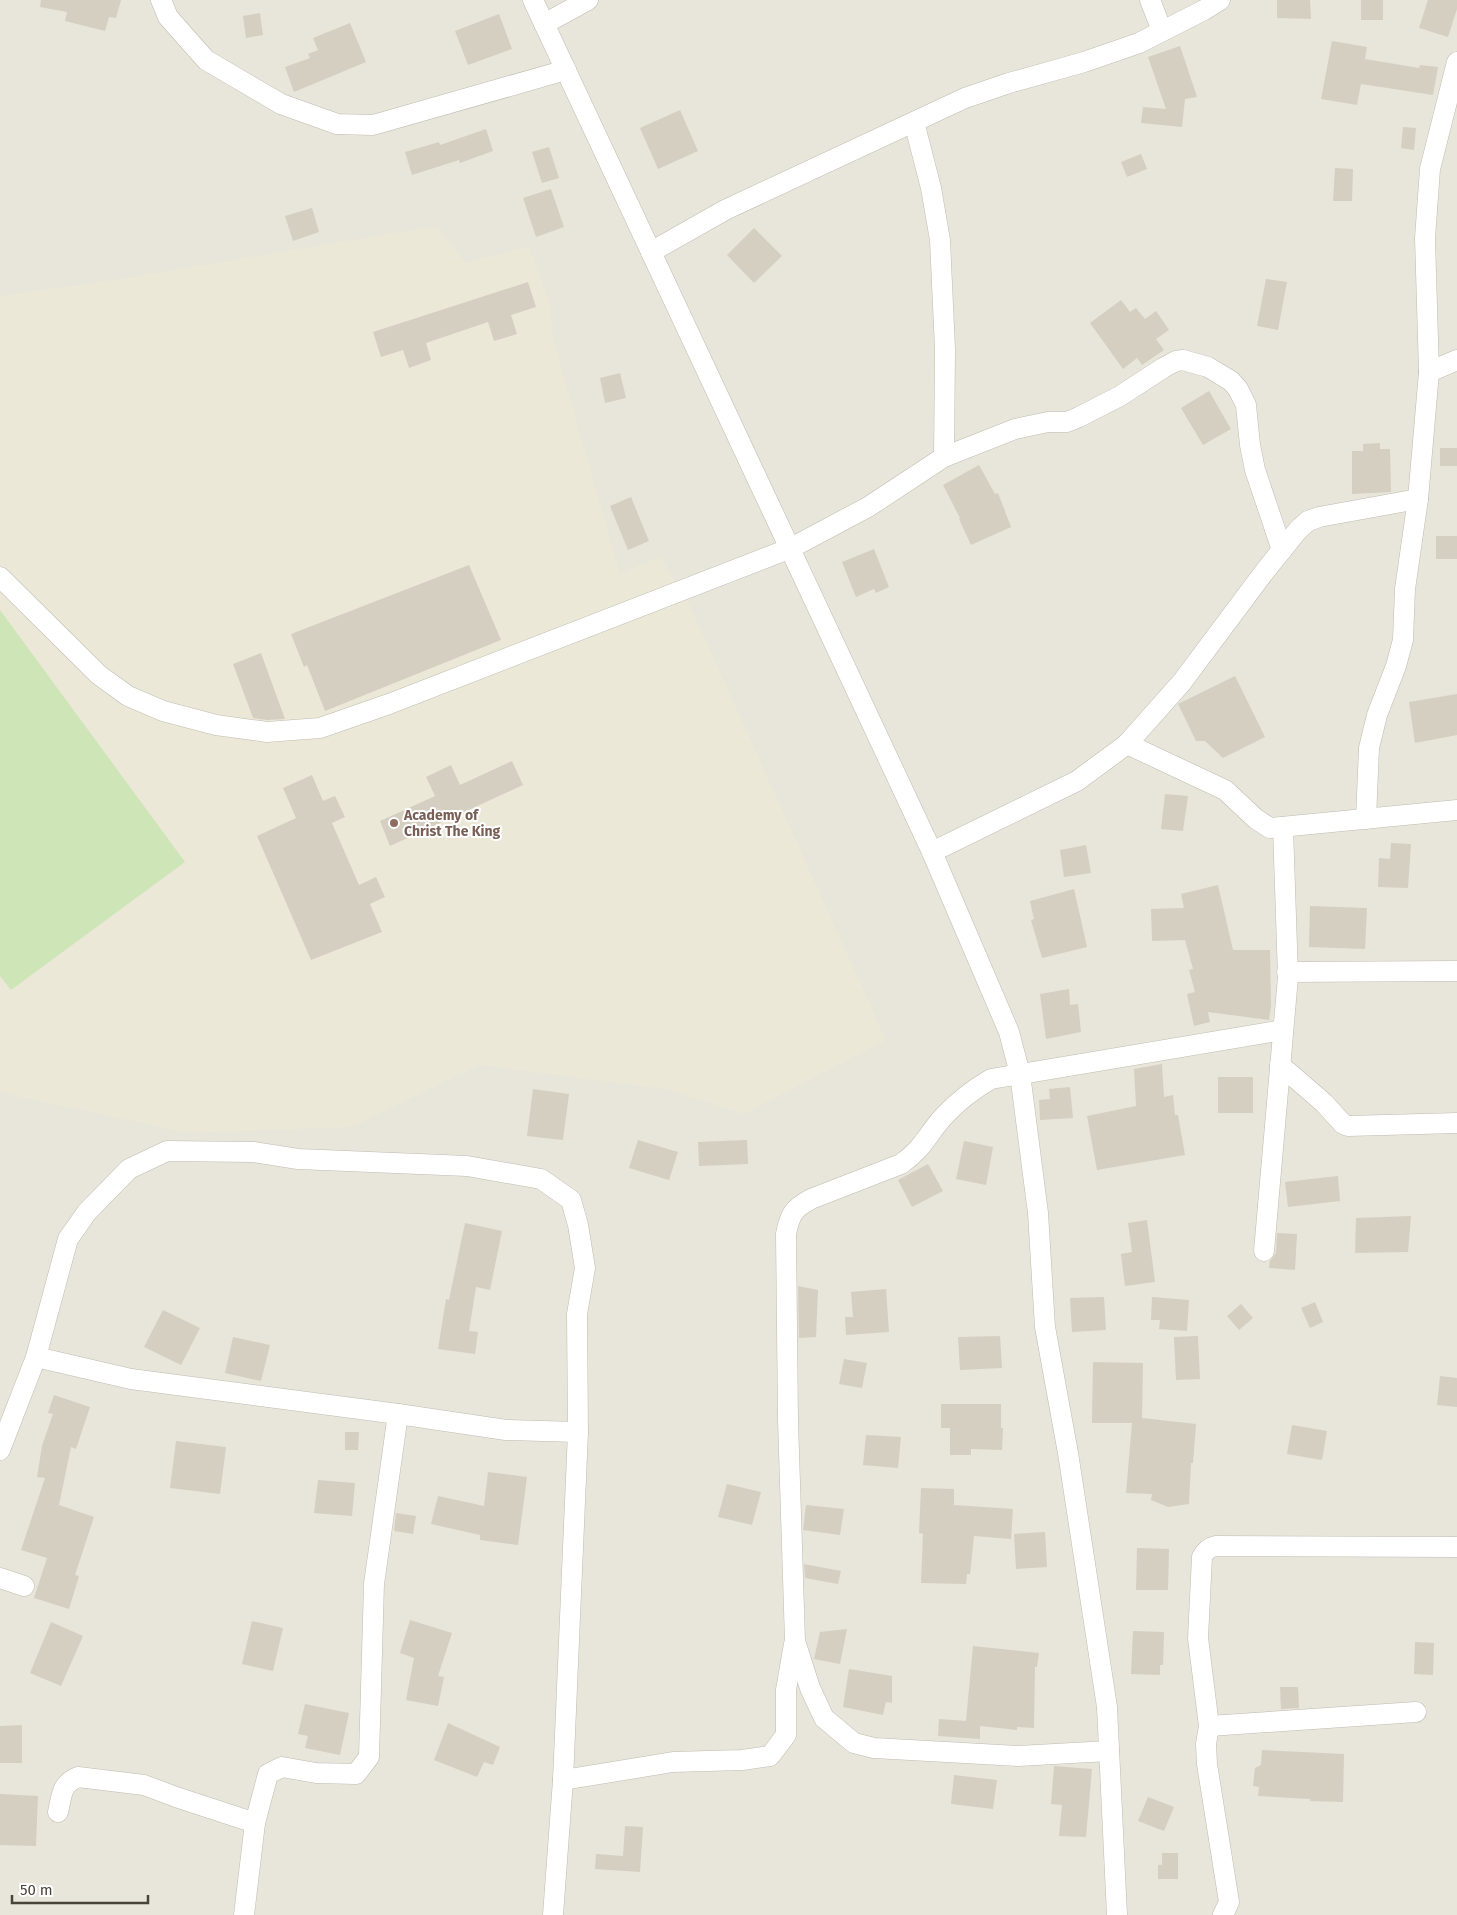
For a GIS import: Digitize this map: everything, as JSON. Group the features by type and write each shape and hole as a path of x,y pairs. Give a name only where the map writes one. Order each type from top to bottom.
{"street":[{"path":"161,0 168,17 206,60 281,104 338,124 372,125 566,70"},
{"path":"533,0 932,852 1009,1032 1020,1074 1038,1213 1045,1327 1068,1453 1106,1707 1117,1915"},
{"path":"544,24 588,0"},
{"path":"1150,0 1162,31"},
{"path":"651,252 725,210 964,98 1084,62 1139,43 1220,0"},
{"path":"1366,819 1369,748 1377,715 1396,666 1403,640 1405,589 1418,499 1429,372 1425,238 1430,169 1452,108 1457,62"},
{"path":"914,122 931,188 940,240 945,349 944,457"},
{"path":"0,577 99,675 128,696 163,711 216,725 267,732 320,728 389,704 791,548 868,508 944,457 1015,430 1048,422 1067,422 1120,396 1176,361 1184,360 1208,366 1238,389 1246,405 1250,445 1255,470 1282,550"},
{"path":"1429,372 1457,360"},
{"path":"932,852 1077,780 1127,744 1182,682 1298,530 1314,519 1418,499"},
{"path":"1127,744 1226,790 1256,819 1270,828 1457,810"},
{"path":"1264,1252 1288,972 1283,827"},
{"path":"1288,972 1457,971"},
{"path":"563,1780 673,1762 742,1760 770,1756 786,1735 786,1690 795,1641 786,1234 790,1216 799,1206 811,1198 901,1164 913,1155 944,1116 969,1092 991,1079 1283,1030"},
{"path":"1280,1065 1324,1103 1343,1124 1348,1126 1457,1123"},
{"path":"0,1450 36,1357 68,1240 87,1212 129,1169 167,1151 253,1152 298,1159 467,1166 541,1179 572,1200 585,1268 577,1314 578,1432 563,1780 553,1915"},
{"path":"36,1357 131,1379 506,1430 578,1432"},
{"path":"244,1915 255,1823 268,1774 282,1767 316,1773 356,1774 369,1757 374,1584 398,1414"},
{"path":"1223,1915 1229,1902 1207,1764 1206,1744 1209,1726 1198,1638 1202,1557 1209,1548 1215,1546 1457,1547"},
{"path":"0,1578 24,1586"},
{"path":"795,1641 810,1688 824,1718 854,1742 874,1748 1018,1756 1109,1751"},
{"path":"1209,1726 1416,1712"},
{"path":"58,1812 63,1790 68,1781 78,1777 144,1785 255,1823"}],"shaded area":[{"path":"0,0 1457,0 1457,1915 0,1915"},
{"name":"Academy of Christ The King","path":"437,226 466,263 529,247 551,306 552,336 620,574 660,557 690,606 886,1040 744,1114 665,1089 480,1065 351,1127 189,1133 11,1095 0,1091 0,296 120,279"}],"green space":[{"path":"0,610 185,862 11,990 0,976"}],"building":[{"path":"41,0 121,0 116,18 109,17 105,31 65,21 67,12 40,7"},
{"path":"1277,0 1310,0 1311,19 1277,18"},
{"path":"1361,0 1383,0 1383,20 1361,20"},
{"path":"1428,0 1457,0 1457,9 1448,37 1419,28"},
{"path":"260,13 263,35 246,38 243,16"},
{"path":"499,14 512,49 468,65 455,31"},
{"path":"350,23 366,62 294,92 285,67 310,58 308,54 318,50 313,38"},
{"path":"1332,41 1367,47 1365,59 1419,68 1420,65 1438,67 1433,95 1361,84 1357,105 1321,99"},
{"path":"1180,46 1197,97 1185,99 1182,127 1141,123 1143,107 1166,109 1148,57"},
{"path":"680,110 698,151 658,169 640,128"},
{"path":"1403,127 1416,128 1414,150 1401,148"},
{"path":"486,129 493,151 460,163 459,160 412,175 405,152 439,142 440,145"},
{"path":"549,147 559,178 542,183 532,152"},
{"path":"1141,154 1147,169 1127,177 1121,162"},
{"path":"1335,168 1353,169 1352,201 1333,201"},
{"path":"551,189 564,227 536,237 523,198"},
{"path":"312,208 319,232 293,241 285,216"},
{"path":"754,228 782,256 754,283 727,255"},
{"path":"1266,279 1287,282 1278,330 1257,326"},
{"path":"528,282 536,307 511,315 517,334 494,341 488,322 426,343 431,360 409,368 403,350 381,357 373,332"},
{"path":"1121,300 1130,312 1136,308 1145,319 1156,311 1169,330 1156,339 1164,350 1142,365 1137,358 1123,369 1090,323"},
{"path":"620,373 626,398 605,403 600,378"},
{"path":"1209,391 1231,429 1203,445 1181,408"},
{"path":"1380,443 1380,449 1390,449 1391,492 1352,494 1352,451 1363,451 1363,444"},
{"path":"1440,448 1457,448 1457,466 1440,466"},
{"path":"979,465 995,494 998,493 1011,527 971,545 943,485"},
{"path":"631,497 649,541 628,550 610,506"},
{"path":"1436,536 1457,536 1457,559 1436,559"},
{"path":"874,549 889,587 876,593 874,589 856,597 842,562"},
{"path":"469,565 501,640 325,711 307,665 304,667 291,634"},
{"path":"261,653 285,719 267,720 253,718 233,664"},
{"path":"1235,676 1265,737 1223,758 1205,741 1196,741 1178,704"},
{"path":"1457,694 1457,735 1415,743 1409,702"},
{"path":"512,761 523,785 390,846 380,821 435,796 426,777 451,765 460,785"},
{"path":"312,775 323,801 335,796 345,817 332,823 359,885 376,877 385,897 370,904 382,932 311,960 257,836 296,818 283,788"},
{"path":"1165,794 1188,796 1183,831 1161,829"},
{"path":"1391,843 1411,844 1408,888 1378,887 1379,858 1390,859"},
{"path":"1086,845 1091,873 1064,877 1060,850"},
{"path":"1218,885 1233,950 1270,950 1271,1006 1269,1020 1208,1012 1210,1022 1194,1026 1187,994 1195,992 1189,970 1193,969 1185,940 1152,941 1151,909 1184,908 1181,894"},
{"path":"1074,889 1087,947 1042,958 1031,920 1034,919 1030,901"},
{"path":"1310,906 1367,908 1365,949 1309,947"},
{"path":"1069,989 1070,1005 1078,1004 1081,1032 1046,1039 1040,994"},
{"path":"1162,1064 1164,1097 1173,1095 1175,1115 1178,1115 1185,1155 1097,1170 1087,1116 1136,1106 1134,1069"},
{"path":"1218,1077 1253,1077 1253,1113 1218,1113"},
{"path":"1070,1087 1073,1118 1040,1120 1039,1100 1050,1099 1049,1089"},
{"path":"533,1089 569,1094 563,1140 527,1136"},
{"path":"638,1140 678,1152 669,1180 629,1168"},
{"path":"747,1140 748,1164 699,1166 698,1142"},
{"path":"964,1141 993,1147 986,1185 956,1179"},
{"path":"928,1164 943,1191 912,1207 898,1180"},
{"path":"1338,1176 1340,1201 1288,1207 1285,1182"},
{"path":"1411,1216 1408,1252 1355,1253 1356,1218"},
{"path":"1147,1220 1155,1282 1125,1286 1121,1254 1132,1252 1128,1223"},
{"path":"465,1223 502,1231 490,1290 476,1287 469,1331 478,1332 475,1354 438,1349 446,1299 449,1300"},
{"path":"1277,1233 1297,1234 1295,1270 1269,1268 1270,1261 1276,1253"},
{"path":"798,1286 818,1290 816,1337 799,1338"},
{"path":"886,1289 889,1332 846,1335 845,1317 853,1317 851,1292"},
{"path":"1104,1297 1106,1330 1072,1332 1070,1298"},
{"path":"1152,1297 1189,1300 1187,1331 1159,1329 1160,1320 1151,1320"},
{"path":"1315,1302 1323,1322 1310,1328 1301,1308"},
{"path":"1241,1304 1253,1318 1239,1330 1227,1316"},
{"path":"163,1310 200,1328 181,1365 144,1347"},
{"path":"1000,1336 1002,1368 960,1370 958,1337"},
{"path":"1198,1336 1200,1379 1176,1380 1174,1337"},
{"path":"233,1337 270,1345 261,1381 225,1373"},
{"path":"844,1359 867,1363 862,1388 839,1384"},
{"path":"1093,1362 1143,1363 1142,1418 1196,1424 1193,1463 1191,1463 1189,1504 1168,1507 1151,1500 1152,1494 1126,1493 1132,1423 1092,1423"},
{"path":"1440,1376 1457,1378 1457,1407 1437,1405"},
{"path":"54,1395 90,1407 76,1449 71,1447 59,1505 94,1517 75,1575 79,1576 69,1609 34,1598 47,1558 21,1550 45,1478 37,1477 42,1446 53,1414 48,1413"},
{"path":"941,1404 1001,1404 1002,1450 971,1449 971,1455 950,1455 950,1428 941,1428"},
{"path":"1292,1425 1327,1431 1322,1460 1287,1454"},
{"path":"345,1432 359,1432 358,1450 345,1450"},
{"path":"866,1435 901,1437 898,1468 863,1465"},
{"path":"176,1441 226,1447 220,1494 170,1488"},
{"path":"488,1472 527,1477 518,1545 480,1540 480,1535 431,1524 438,1496 484,1506"},
{"path":"318,1480 355,1483 352,1516 314,1513"},
{"path":"727,1484 761,1492 752,1525 718,1517"},
{"path":"921,1488 954,1489 954,1505 1013,1509 1011,1539 974,1536 970,1574 967,1574 966,1584 921,1583 923,1534 919,1533"},
{"path":"806,1505 844,1509 840,1535 803,1530"},
{"path":"396,1513 416,1516 413,1534 394,1531"},
{"path":"1045,1532 1047,1567 1016,1569 1014,1534"},
{"path":"1137,1548 1169,1549 1168,1590 1136,1590"},
{"path":"804,1564 841,1571 838,1584 805,1578"},
{"path":"410,1620 452,1633 438,1676 444,1677 438,1706 406,1700 414,1658 400,1653"},
{"path":"252,1621 283,1628 273,1671 242,1664"},
{"path":"51,1622 83,1636 61,1686 30,1673"},
{"path":"847,1629 840,1664 814,1659 820,1632"},
{"path":"1133,1631 1164,1632 1163,1665 1160,1665 1160,1675 1131,1674"},
{"path":"1415,1642 1434,1643 1433,1675 1414,1674"},
{"path":"973,1646 1039,1653 1037,1667 1035,1667 1034,1728 1017,1727 1017,1730 980,1726 980,1739 938,1736 939,1719 966,1721"},
{"path":"849,1669 892,1676 892,1703 886,1702 883,1715 843,1707"},
{"path":"1280,1687 1298,1687 1299,1708 1281,1709"},
{"path":"305,1704 349,1713 340,1755 305,1748 308,1736 298,1734"},
{"path":"448,1723 500,1747 493,1765 484,1762 477,1777 434,1760"},
{"path":"22,1725 22,1763 0,1763 0,1726"},
{"path":"1262,1750 1344,1754 1343,1802 1258,1796 1259,1787 1253,1786 1255,1768 1261,1765"},
{"path":"1054,1766 1092,1769 1086,1837 1059,1836 1062,1805 1051,1804"},
{"path":"954,1775 997,1780 993,1809 951,1804"},
{"path":"0,1794 38,1796 36,1846 0,1845"},
{"path":"1148,1797 1174,1807 1164,1831 1138,1821"},
{"path":"625,1826 643,1827 640,1872 595,1869 596,1854 623,1856"},
{"path":"1162,1853 1178,1853 1178,1879 1158,1879 1158,1865 1162,1865"}],"place":[{"name":"Academy of Christ The King","path":"394,823"}]}
